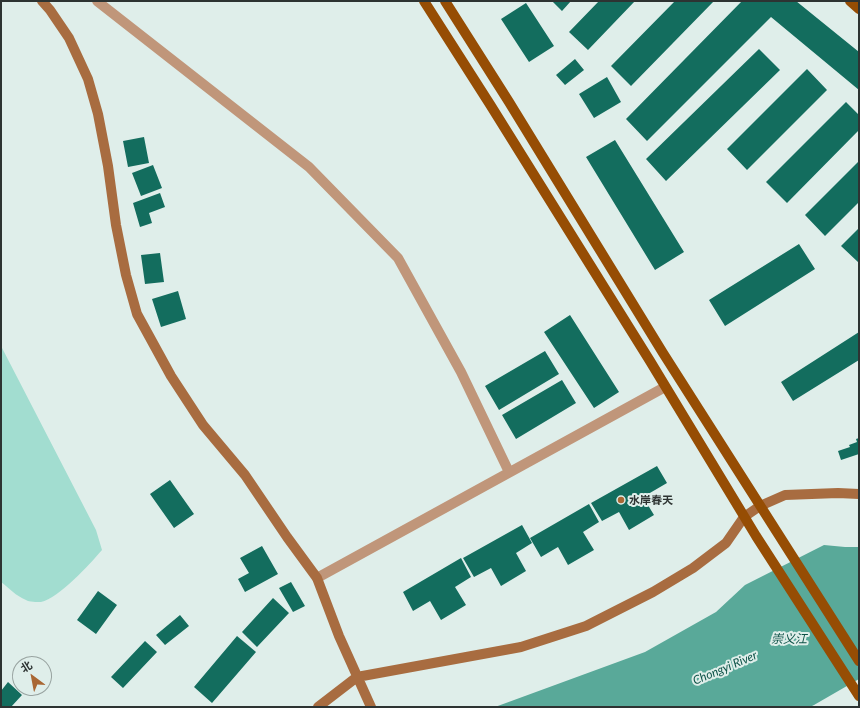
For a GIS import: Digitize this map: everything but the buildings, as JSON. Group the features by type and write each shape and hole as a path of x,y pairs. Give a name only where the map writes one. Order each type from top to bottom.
{"main road":[{"path":"424,1 491,106 744,517 859,696"},
{"path":"445,1 509,102 663,353 859,661"},
{"path":"850,1 859,9"}],"street":[{"path":"42,1 69,38 88,79 98,114 108,166 116,225 126,275 137,314 171,376 203,425 245,475 317,578 338,636 370,705"},
{"path":"97,1 309,167 398,258 462,374 509,472"},
{"path":"317,578 665,387"},
{"path":"318,707 357,677 521,648 586,626 653,592 693,568 726,543 744,517 760,506 785,495 859,494"}],"shaded area":[{"path":"1,346 96,530 102,550 82,572 65,587 41,602 33,602 22,598 1,582"}],"water":[{"name":"崇义江","path":"824,545 859,547 859,679 810,707 495,707 645,652 716,612 745,585"}],"place":[{"name":"水岸春天","path":"621,500"}],"water label":[{"name":"Chongyi River","path":"725,668"}]}
